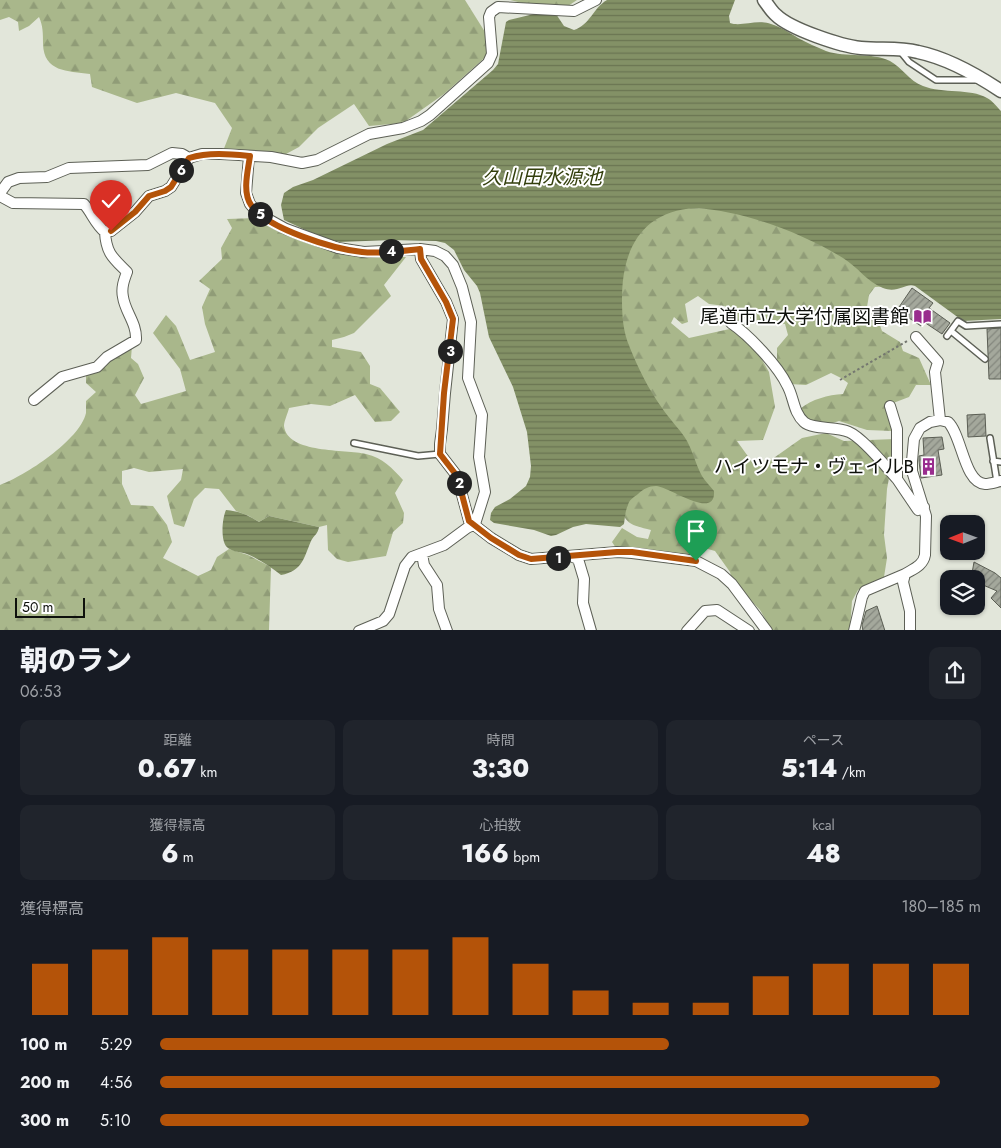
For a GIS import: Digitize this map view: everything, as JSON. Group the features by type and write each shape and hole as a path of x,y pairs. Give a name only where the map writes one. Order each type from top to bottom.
{"street":[{"path":"189,158 182,154 172,153 148,165 69,168 47,177 19,178 8,182 0,194 13,203 84,204 97,226 105,232 111,231 135,212 149,196 171,187 189,158 202,154 221,154 271,157 302,163 317,160 369,134 403,128 421,121 488,63 492,54 489,18 491,12 498,8 574,11 596,0"},
{"path":"764,0 776,16 789,24 846,46 914,51 930,55 984,80 1001,91"},
{"path":"250,156 246,193 250,204 259,214 286,229 338,248 364,252 420,249 435,251 445,256 453,265 462,288 471,322 468,378 482,415 479,457 485,492 475,524 444,545 412,557 405,566 392,608 384,621 359,630"},
{"path":"34,400 62,377 97,367 107,357 136,340 137,331 123,297 123,283 127,272 110,255 106,245 105,232"},
{"path":"420,249 421,259 446,302 453,319 444,393 440,454 457,476 469,521 491,538 519,555 531,559 632,552 696,561 721,574 732,584 767,630"},
{"path":"731,323 743,331 780,373 788,386 798,415 806,424 841,429 856,435 897,479 918,510 924,508"},
{"path":"916,337 938,362 935,372 940,420"},
{"path":"890,406 897,429 897,479"},
{"path":"854,630 865,591 905,574 919,566 924,560 926,516 912,471 914,439 920,428 930,422 946,421 952,426 973,478 984,484 999,482"},
{"path":"422,554 424,565 437,585 439,609 447,630"},
{"path":"572,556 578,559 582,570 584,579 583,603 590,630"},
{"path":"905,574 903,582 910,611 910,630"},
{"path":"687,630 705,611 717,610 749,630"},
{"path":"910,611 914,616 918,630"}],"lane":[{"path":"899,50 909,62 936,80 984,80"},
{"path":"985,359 949,334 958,321 966,326 1001,324"},
{"path":"990,438 993,461 999,482"},
{"path":"354,443 418,456 440,454"},
{"path":"993,461 1001,462"}],"path":[{"path":"840,380 916,337"}],"green space":[{"path":"0,0 465,0 485,32 490,53 444,94 403,123 369,126 354,104 318,128 299,147 286,154 223,151 232,128 215,103 176,93 137,103 92,87 90,74 65,71 52,65 48,60 44,53 39,17 29,26 19,31 18,22 9,17 0,20"},
{"path":"510,0 577,0 568,6 526,4"},
{"path":"655,207 769,210 892,286 875,287 869,295 867,307 876,314 882,331 900,342 903,351 919,358 931,385 916,385 909,397 888,405 892,431 867,430 839,421 817,428 802,420 800,409 820,398 843,394 848,383 831,373 806,385 790,384 777,360 777,348 788,335 785,324 759,325 744,318 738,322 728,317 725,306 709,304 698,296 685,304 688,322 682,324 674,317 671,323 689,338 734,328 757,351 769,372 775,407 763,440 737,441 752,462 761,467 802,438 826,433 844,441 895,439 887,489 884,535 887,558 884,577 858,590 852,601 850,630 772,630 760,610 732,580 730,572 715,551 697,546 700,559 654,550 616,548 612,542 622,528 637,537 648,539 651,530 628,522 618,501 661,428 612,310 624,258"},
{"path":"259,218 367,257 406,257 384,285 391,296 354,333 332,340 332,347 361,352 370,366 370,384 380,388 400,412 391,421 375,422 355,395 330,406 311,404 289,408 284,426 288,435 306,446 366,454 377,458 387,464 403,480 395,493 404,513 403,523 393,532 386,556 348,562 337,559 328,550 327,525 319,527 269,516 259,522 236,511 219,489 205,488 194,499 184,527 174,524 167,496 181,480 183,469 149,472 134,468 122,471 122,484 131,505 153,506 167,525 172,542 163,558 198,576 211,570 217,557 229,549 248,555 271,567 269,630 0,630 0,485 37,465 74,434 86,413 86,401 96,392 86,383 86,375 132,346 131,358 138,364 144,378 135,395 141,404 186,391 180,369 153,333 166,315 176,326 190,360 215,352 205,324 202,307 210,289 199,281 222,259 221,248 232,228 227,219"}],"water":[{"name":"久山田水源池","path":"607,0 735,0 729,16 730,23 760,22 771,24 826,51 883,58 899,67 914,81 923,86 939,90 973,93 991,101 1001,111 1001,319 963,321 915,286 908,285 893,290 883,288 827,249 791,232 753,219 696,208 677,211 661,217 648,225 638,236 631,249 623,281 624,330 640,371 657,401 687,441 702,476 714,491 713,499 708,503 700,503 656,486 646,488 629,503 624,524 620,527 586,524 551,536 534,530 494,523 490,520 491,513 495,507 510,499 526,486 530,477 531,466 527,432 513,387 489,337 480,293 477,286 464,270 454,250 445,243 436,241 340,242 327,240 284,220 281,205 284,193 293,187 313,180 387,144 423,130 498,64 506,22 509,20 534,14 556,14 564,26 574,30 584,24 598,7"},
{"path":"226,510 235,511 259,522 269,516 319,527 302,562 294,570 281,575 256,558 232,550 225,545 222,530"}],"building":[{"name":"尾道市立大学付属図書館","path":"912,288 933,303 929,308 950,323 942,334 924,322 921,326 897,310"},
{"path":"1001,328 1001,379 989,379 987,329"},
{"path":"985,414 986,436 968,437 967,415"},
{"path":"942,437 944,449 938,450 942,475 921,478 919,456 924,455 923,438"},
{"path":"974,562 1001,578 1001,608 991,598 997,591 985,586 985,570 973,570"},
{"path":"877,606 885,630 863,630 862,625 866,611"}],"place":[{"name":"尾道市立大学付属図書館","path":"923,316"},
{"name":"ハイツモナ・ヴェイルB","path":"928,466"}],"route":[{"path":"111,231 135,212 149,196 171,187 189,158 202,154 221,154 250,156 246,193 250,204 259,214 286,229 338,248 364,252 420,249 421,259 446,302 453,319 444,393 440,454 457,476 469,521 491,538 519,555 531,559 632,552 696,561"}]}
